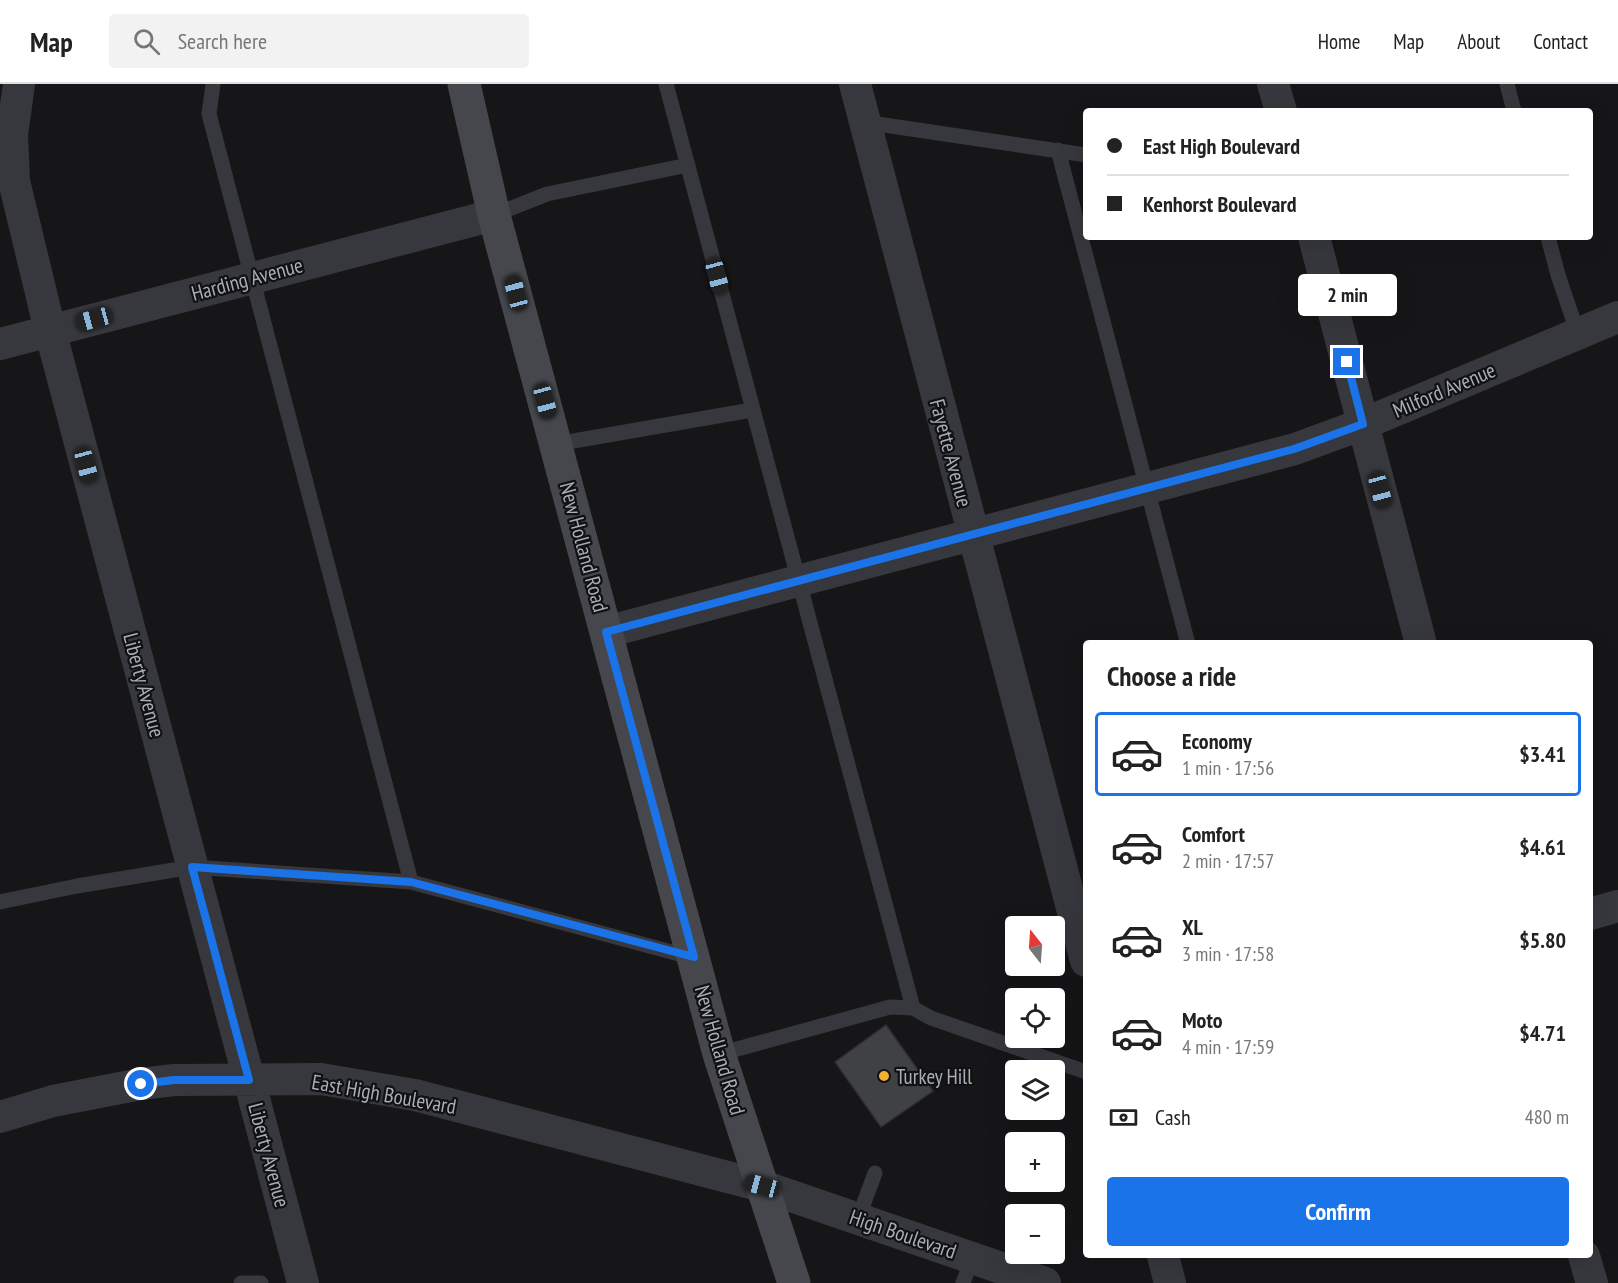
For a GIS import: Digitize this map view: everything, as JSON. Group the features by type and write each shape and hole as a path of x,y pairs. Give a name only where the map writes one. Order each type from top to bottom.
{"main road":[{"name":"New Holland Road","path":"464,84 494,215 694,957 718,1054 794,1283"}],"street":[{"name":"Liberty Avenue","path":"19,84 12,135 14,181 50,330 303,1283"},
{"name":"Fayette Avenue","path":"855,84 1083,950"},
{"path":"1273,84 1280,108"},
{"name":"Harding Avenue","path":"0,344 494,215"},
{"path":"1315,240 1420,640"},
{"name":"Milford Avenue","path":"606,632 1294,449 1363,424 1618,317"},
{"path":"1593,913 1618,906"},
{"name":"East High Boulevard","path":"0,1117 53,1101 174,1080 321,1079 415,1095 762,1186"},
{"name":"High Boulevard","path":"762,1186 858,1219 967,1270 1045,1283"},
{"path":"1164,1258 1170,1283"},
{"path":"1585,1258 1592,1283"}],"lane":[{"path":"213,84 209,114 250,278 411,882"},
{"path":"666,84 913,1008"},
{"path":"1507,84 1513,108"},
{"path":"864,122 1083,154"},
{"path":"1058,150 1187,640"},
{"path":"494,215 547,194 688,165"},
{"path":"1549,240 1578,334"},
{"path":"556,444 752,410"},
{"path":"0,901 192,867 411,882 694,957"},
{"path":"718,1054 891,1007 913,1008 931,1018 1083,1071"},
{"path":"858,1219 875,1173"},
{"path":"241,1283 261,1283"}],"building":[{"name":"Turkey Hill","path":"886,1025 933,1091 881,1127 835,1062"}],"place":[{"name":"Turkey Hill","path":"884,1076"}],"route":[{"path":"141,1084 174,1080 249,1080 192,867 411,882 694,957 606,632 1294,449 1363,424 1347,362"}]}
